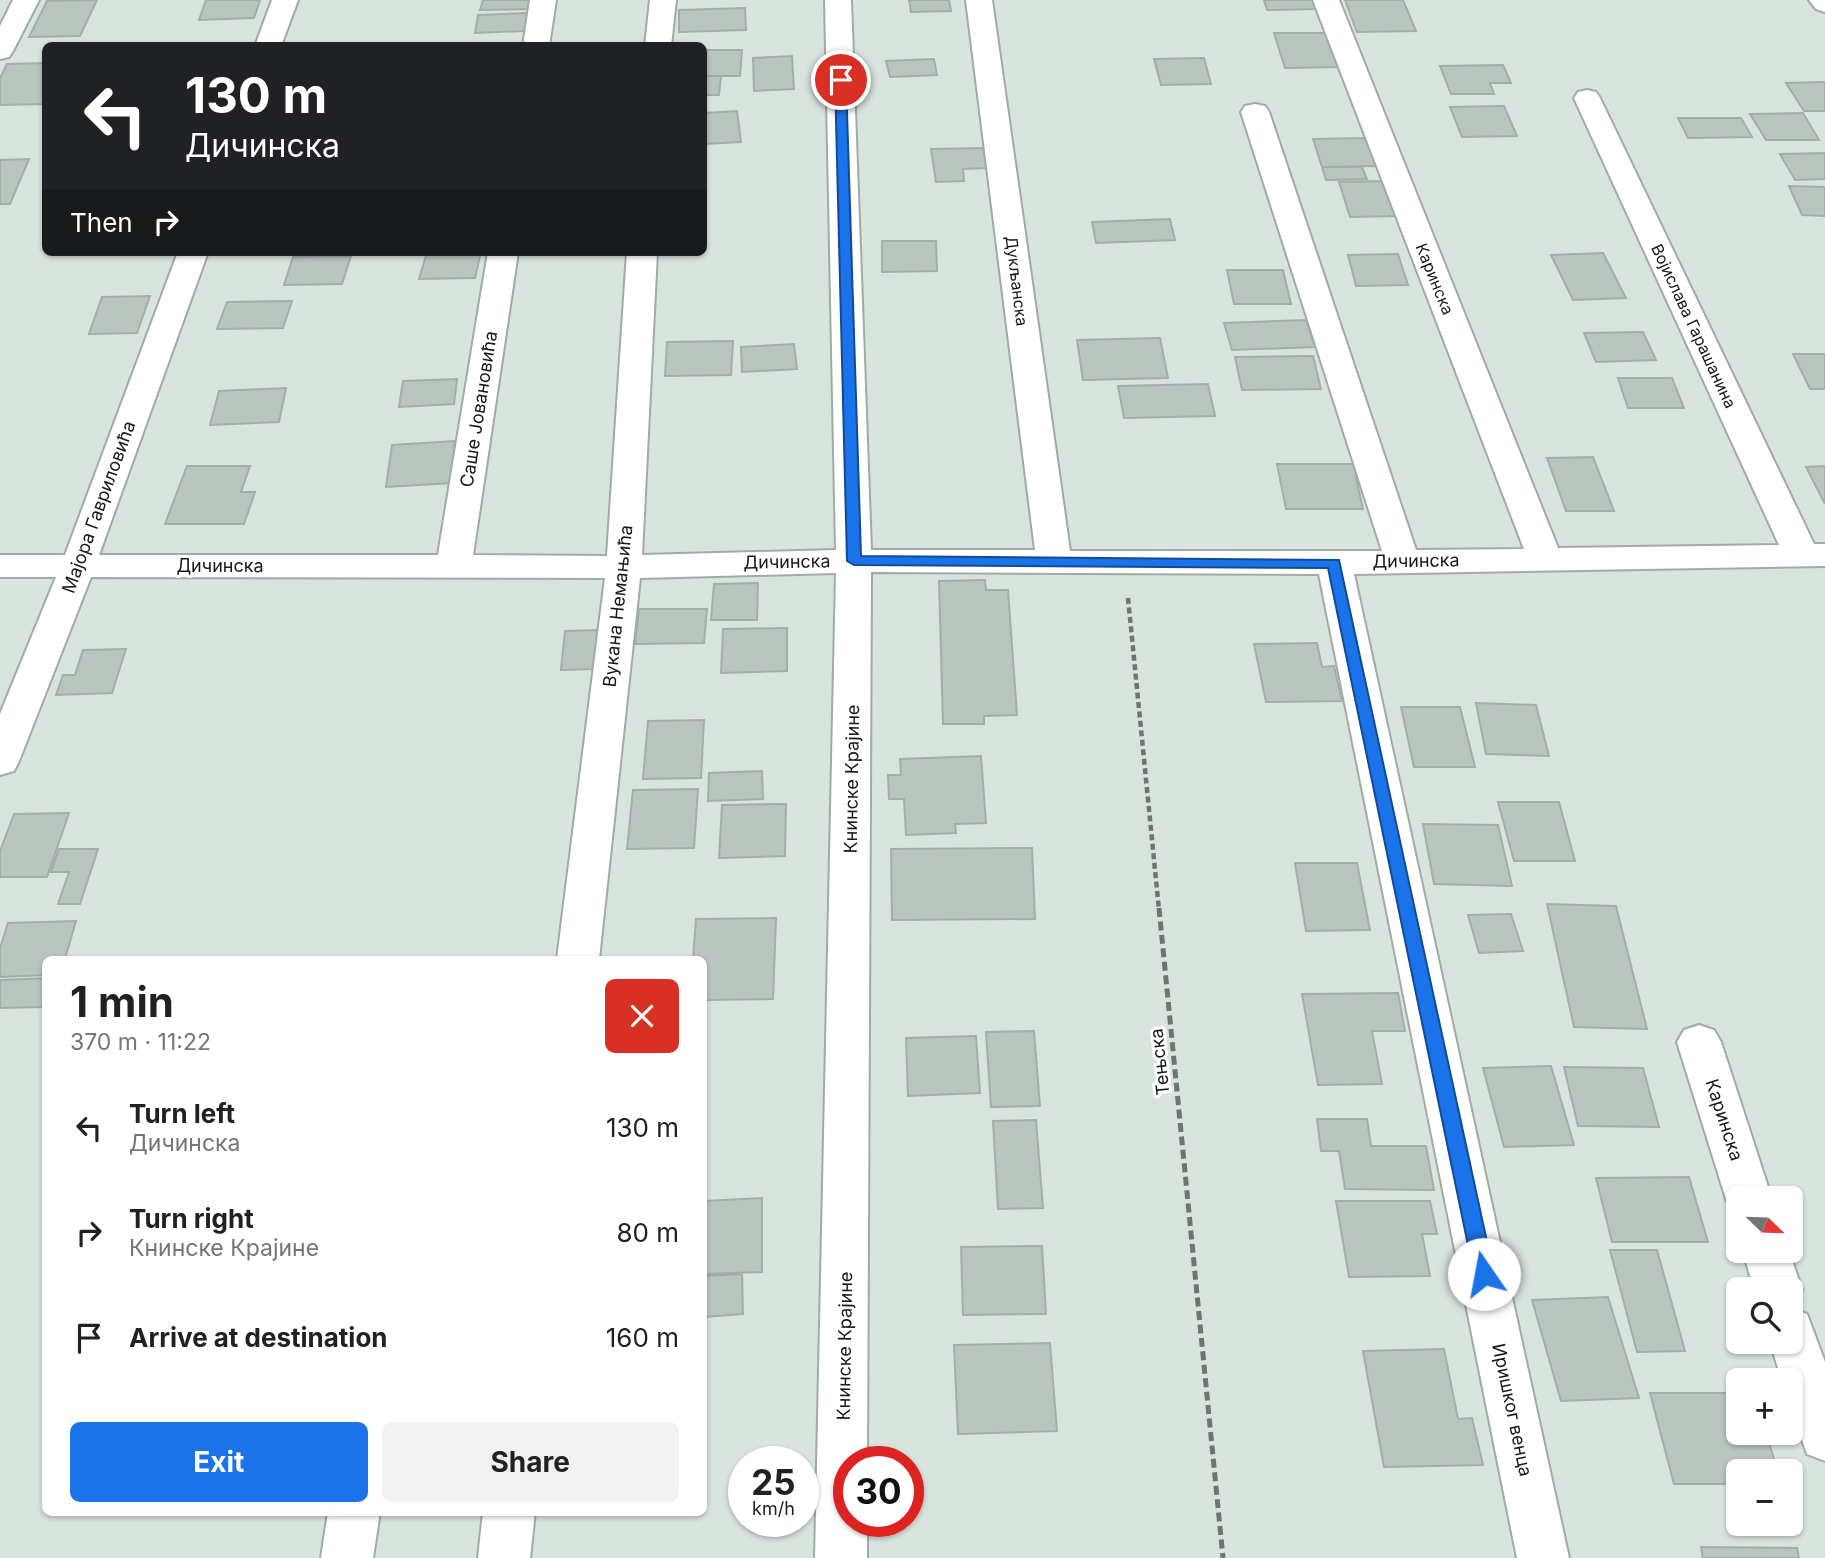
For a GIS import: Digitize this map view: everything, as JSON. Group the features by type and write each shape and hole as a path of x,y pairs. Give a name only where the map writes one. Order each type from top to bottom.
{"street":[{"path":"0,51 26,0"},
{"path":"269,42 285,0"},
{"path":"537,42 543,0"},
{"path":"658,42 663,0"},
{"name":"Книнске Крајине","path":"838,0 854,561 841,1558"},
{"name":"Дукљанска","path":"979,0 1054,562"},
{"name":"Каринска","path":"1326,0 1545,558"},
{"name":"Војислава Гарашанина","path":"1587,98 1813,554"},
{"path":"1255,112 1403,562"},
{"name":"Мајора Гавриловића","path":"0,761 78,566 192,256"},
{"name":"Саше Јовановића","path":"454,566 502,256"},
{"name":"Вукана Немањића","path":"578,956 624,567 642,256"},
{"name":"Дичинска","path":"0,566 624,567 854,561 1334,563 1813,554"},
{"name":"Иришког венца","path":"1334,563 1543,1558"},
{"name":"Каринска","path":"1699,1042 1745,1186"},
{"path":"1798,1354 1825,1438"},
{"path":"347,1558 353,1516"},
{"path":"503,1558 508,1516"}],"path":[{"name":"Тењска","path":"1124,562 1223,1558"}],"building":[{"path":"97,0 80,36 29,37 47,1"},
{"path":"206,0 260,0 254,18 199,20"},
{"path":"483,0 535,0 533,9 480,10"},
{"path":"909,0 949,0 951,11 911,12"},
{"path":"1264,0 1315,0 1318,9 1267,10"},
{"path":"1345,0 1403,0 1416,31 1357,32"},
{"path":"745,8 746,30 679,32 679,10"},
{"path":"527,13 525,31 475,33 478,15"},
{"path":"1274,33 1330,33 1341,67 1285,68"},
{"path":"707,50 742,50 740,76 707,76"},
{"path":"792,56 794,89 754,91 753,58"},
{"path":"1204,58 1211,84 1161,85 1154,59"},
{"path":"934,59 937,75 890,77 886,61"},
{"path":"42,63 42,104 0,105 0,78 7,64"},
{"path":"1503,65 1511,83 1490,83 1494,94 1451,94 1440,66"},
{"path":"707,76 721,76 719,95 707,95"},
{"path":"1825,82 1825,111 1804,111 1786,83"},
{"path":"1504,106 1517,136 1462,137 1450,107"},
{"path":"737,111 741,142 707,144 707,113"},
{"path":"1803,113 1819,140 1766,140 1750,114"},
{"path":"1678,118 1741,118 1752,137 1688,138"},
{"path":"1368,138 1378,166 1322,167 1313,139"},
{"path":"983,148 987,168 963,169 964,181 936,182 931,149"},
{"path":"1825,153 1825,179 1795,180 1780,154"},
{"path":"29,159 10,204 0,204 0,160"},
{"path":"1322,167 1362,167 1367,179 1326,180"},
{"path":"1386,181 1398,216 1350,217 1339,182"},
{"path":"1789,186 1825,187 1825,216 1802,215"},
{"path":"1170,219 1175,240 1096,243 1092,222"},
{"path":"882,241 936,241 937,271 882,272"},
{"path":"1603,253 1626,298 1573,300 1551,255"},
{"path":"1398,254 1408,285 1356,286 1348,255"},
{"path":"351,256 342,284 284,285 293,257"},
{"path":"426,256 480,256 475,278 419,279"},
{"path":"1227,270 1283,270 1291,304 1234,304"},
{"path":"150,296 137,333 89,334 102,297"},
{"path":"292,301 283,328 217,329 227,302"},
{"path":"1306,320 1315,347 1232,350 1224,323"},
{"path":"1643,332 1656,360 1596,362 1584,333"},
{"path":"1160,338 1168,378 1083,380 1077,340"},
{"path":"733,341 731,375 665,376 667,342"},
{"path":"794,344 797,369 742,372 741,347"},
{"path":"1793,354 1825,354 1825,389 1810,389"},
{"path":"1313,356 1321,389 1242,390 1235,357"},
{"path":"1618,378 1672,378 1684,408 1628,408"},
{"path":"457,379 454,404 399,407 403,381"},
{"path":"1208,384 1215,416 1124,418 1118,386"},
{"path":"286,388 279,422 210,425 219,391"},
{"path":"455,441 452,483 386,487 392,445"},
{"path":"1593,457 1614,511 1566,511 1547,458"},
{"path":"1277,464 1353,464 1363,509 1286,509"},
{"path":"187,466 250,466 241,492 255,492 244,524 165,524"},
{"path":"1825,466 1825,504 1806,467"},
{"path":"985,580 986,590 1008,590 1017,715 984,716 984,724 943,724 939,581"},
{"path":"758,583 757,620 711,620 714,584"},
{"path":"639,609 707,609 704,643 635,644"},
{"path":"787,628 787,671 721,673 723,629"},
{"path":"600,630 596,669 561,670 565,631"},
{"path":"1317,643 1322,667 1334,666 1342,701 1266,702 1254,644"},
{"path":"126,649 112,693 56,695 63,675 75,675 83,650"},
{"path":"1476,703 1536,705 1549,756 1486,754"},
{"path":"1401,707 1460,707 1475,767 1414,767"},
{"path":"704,720 701,778 643,779 648,721"},
{"path":"981,756 986,823 955,824 956,833 906,835 904,799 889,799 888,775 901,775 900,759"},
{"path":"762,771 763,799 708,801 709,773"},
{"path":"698,789 694,848 627,849 633,790"},
{"path":"1498,802 1559,802 1575,861 1514,861"},
{"path":"786,804 785,856 719,858 722,805"},
{"path":"69,813 47,877 0,877 0,851 14,814"},
{"path":"1423,824 1498,825 1512,886 1434,884"},
{"path":"1032,848 1035,919 892,920 891,849"},
{"path":"59,849 98,849 80,904 58,904 69,872 51,872"},
{"path":"1295,863 1357,863 1370,930 1306,931"},
{"path":"1547,904 1616,906 1647,1029 1574,1027"},
{"path":"1511,914 1523,951 1479,953 1468,915"},
{"path":"776,918 773,999 707,1000 707,956 693,956 696,919"},
{"path":"76,921 66,956 42,956 42,975 0,977 0,948 8,923"},
{"path":"42,978 42,1007 0,1008 0,980"},
{"path":"1398,993 1405,1031 1372,1031 1382,1084 1318,1085 1302,994"},
{"path":"1034,1031 1040,1106 991,1107 986,1032"},
{"path":"976,1036 980,1093 908,1096 906,1038"},
{"path":"1551,1066 1574,1145 1504,1147 1483,1068"},
{"path":"1564,1067 1643,1068 1659,1127 1578,1126"},
{"path":"1317,1119 1367,1119 1371,1146 1426,1146 1434,1190 1345,1189 1339,1151 1321,1151"},
{"path":"1036,1120 1043,1208 998,1209 993,1121"},
{"path":"1689,1177 1708,1242 1612,1242 1596,1178"},
{"path":"762,1198 762,1272 707,1274 707,1201"},
{"path":"1336,1201 1430,1201 1437,1234 1422,1234 1430,1276 1349,1277"},
{"path":"1042,1246 1046,1314 963,1315 961,1247"},
{"path":"1610,1250 1657,1250 1685,1351 1637,1352"},
{"path":"742,1274 743,1314 707,1317 707,1276"},
{"path":"1608,1297 1639,1398 1561,1401 1532,1300"},
{"path":"1050,1343 1057,1431 958,1434 954,1345"},
{"path":"1444,1349 1458,1419 1472,1418 1483,1465 1384,1467 1363,1351"},
{"path":"1650,1393 1726,1393 1726,1445 1770,1445 1774,1459 1726,1459 1726,1484 1674,1484"},
{"path":"1701,1547 1797,1548 1799,1558 1703,1558"}],"route":[{"path":"841,80 854,561 1334,563 1484,1274"}]}
